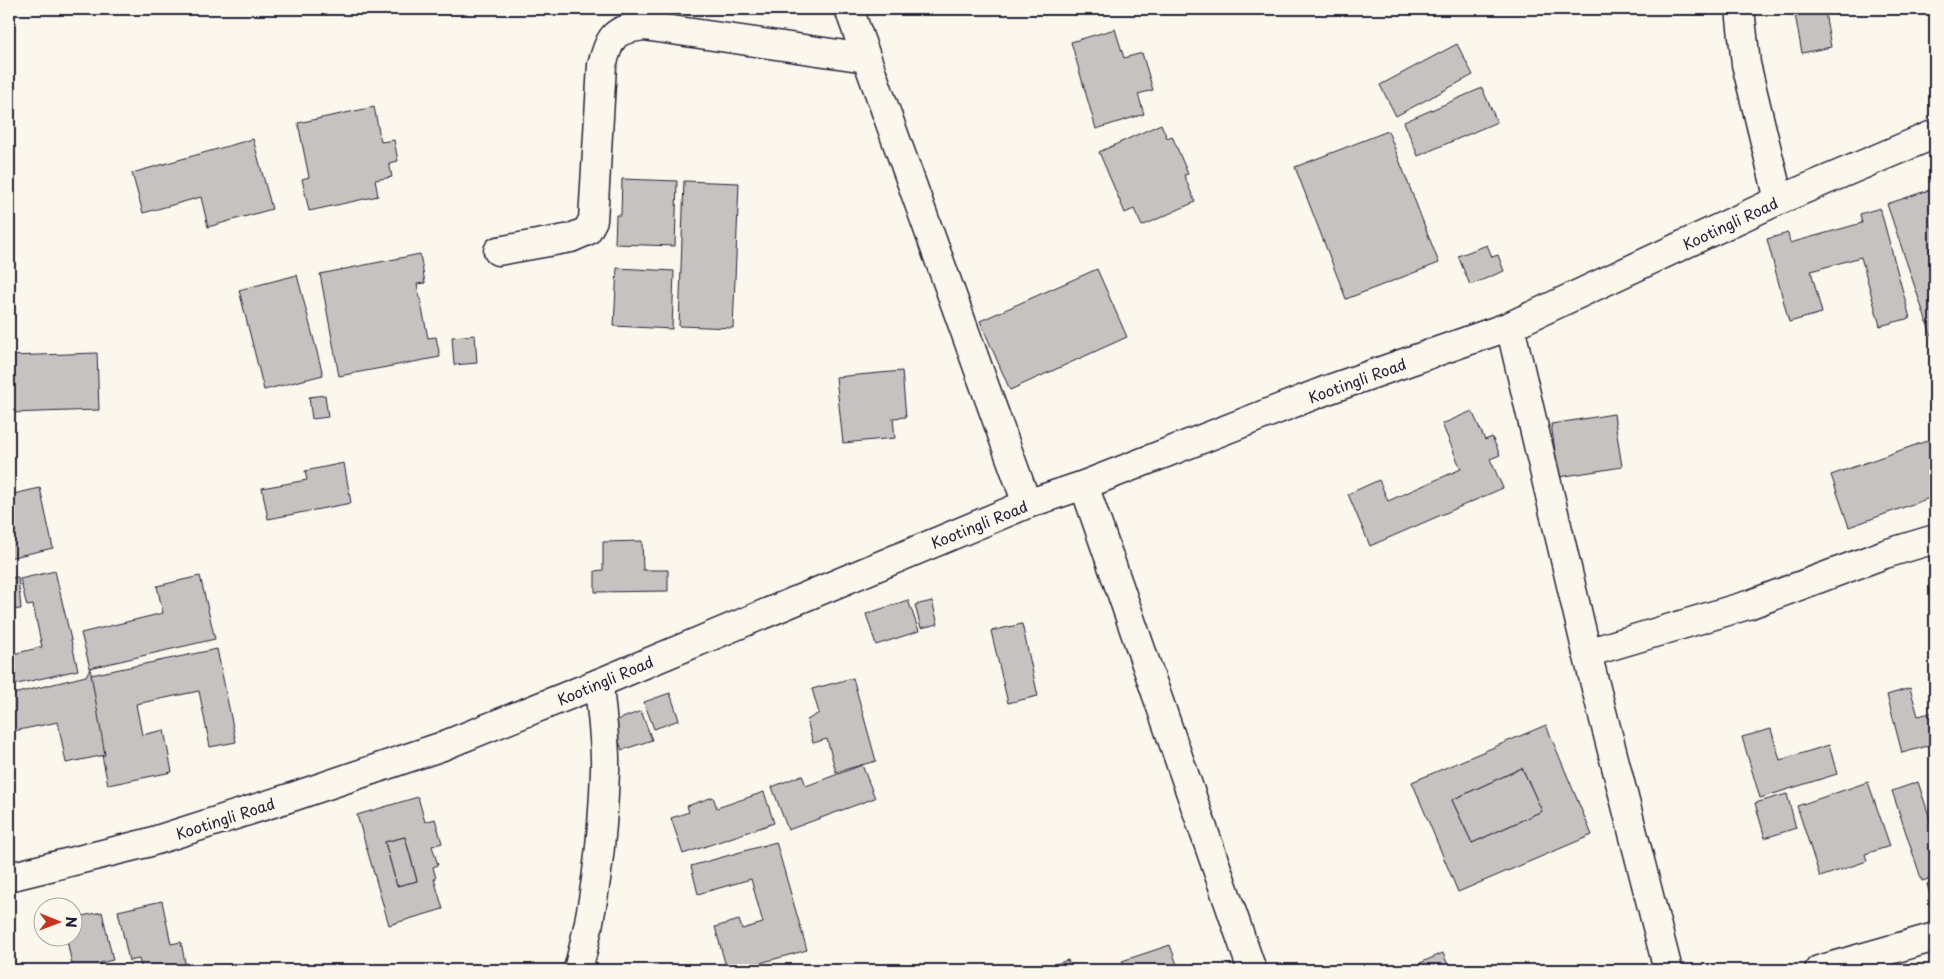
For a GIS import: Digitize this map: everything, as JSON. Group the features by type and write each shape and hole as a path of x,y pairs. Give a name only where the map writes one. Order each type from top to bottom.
{"street":[{"path":"849,9 1027,504"},
{"path":"1740,9 1746,64 1779,200"},
{"path":"498,251 571,238 587,232 593,220 602,65 610,40 625,29 644,26 866,58"},
{"name":"Kootingli Road","path":"9,877 146,843 295,796 440,747 599,683 1027,504 1084,485 1327,390 1510,326 1779,200 1935,134"},
{"path":"1510,326 1587,653 1668,970"},
{"path":"1084,485 1252,970"},
{"path":"1587,653 1748,604 1885,554 1935,539"},
{"path":"578,970 587,936 598,860 604,778 599,683"},
{"path":"1819,970 1935,938"}],"building":[{"path":"1794,9 1831,9 1832,11 1825,12 1831,47 1802,53"},
{"path":"1115,29 1124,58 1142,53 1153,90 1138,94 1144,114 1096,129 1071,42"},
{"path":"1457,44 1473,75 1396,116 1380,85"},
{"path":"1482,88 1497,122 1418,156 1404,122"},
{"path":"374,107 381,142 394,140 398,161 389,163 392,177 375,180 378,196 309,211 302,179 309,177 298,123"},
{"path":"1161,124 1167,138 1172,136 1188,174 1184,175 1195,202 1142,226 1134,209 1125,213 1099,152"},
{"path":"1388,131 1439,263 1346,299 1295,167"},
{"path":"253,139 272,209 208,227 201,197 143,213 132,173"},
{"path":"622,179 677,181 675,246 615,244 616,215 621,215"},
{"path":"684,181 739,183 733,328 679,326"},
{"path":"1935,188 1935,221 1931,223 1935,235 1935,334 1931,335 1887,204"},
{"path":"1880,208 1910,318 1880,326 1861,257 1811,271 1822,313 1789,322 1767,239 1788,233 1790,243 1862,223 1860,214"},
{"path":"1487,245 1492,257 1498,255 1504,271 1470,285 1458,256"},
{"path":"420,254 425,283 417,284 428,338 436,337 440,357 339,376 320,274"},
{"path":"617,268 674,271 672,329 614,326"},
{"path":"1097,269 1127,337 1010,390 980,321"},
{"path":"297,275 323,375 264,390 239,290"},
{"path":"475,335 477,363 454,365 452,337"},
{"path":"97,353 99,410 9,413 9,356"},
{"path":"902,371 906,417 893,418 895,438 843,443 836,377"},
{"path":"325,395 328,417 312,419 309,397"},
{"path":"1472,411 1485,440 1492,437 1500,455 1490,459 1503,488 1370,546 1348,494 1379,480 1388,501 1461,469 1442,424"},
{"path":"1614,414 1622,467 1559,477 1551,424"},
{"path":"1935,438 1935,496 1849,527 1831,475"},
{"path":"344,463 351,503 268,519 262,488 307,480 305,471"},
{"path":"40,488 53,548 9,558 9,495"},
{"path":"642,541 643,570 668,570 668,591 595,592 595,571 603,570 603,542"},
{"path":"55,571 78,670 9,686 9,655 42,647 33,605 27,606 20,579"},
{"path":"200,576 215,639 90,668 81,633 163,613 157,586"},
{"path":"18,577 21,609 9,610 9,578"},
{"path":"908,600 919,631 876,645 866,614"},
{"path":"932,601 938,624 921,628 915,605"},
{"path":"1022,624 1038,696 1008,703 991,631"},
{"path":"217,649 236,742 210,747 199,691 136,704 142,735 164,730 172,772 108,785 86,676"},
{"path":"90,668 105,755 66,763 58,722 9,732 9,695 86,676"},
{"path":"853,678 876,761 836,772 827,739 813,743 807,720 819,713 812,689"},
{"path":"1910,688 1918,716 1935,712 1935,744 1902,753 1887,695"},
{"path":"670,693 679,720 654,729 644,702"},
{"path":"641,711 652,740 622,750 612,722"},
{"path":"1546,725 1592,835 1458,892 1412,782","holes":["1522,768 1542,811 1472,843 1452,800"]},
{"path":"1771,729 1780,760 1829,745 1837,774 1760,798 1742,737"},
{"path":"862,765 875,798 788,830 772,787 802,775 806,786"},
{"path":"1522,768 1542,811 1472,843 1452,800"},
{"path":"1868,782 1890,846 1865,854 1867,861 1820,877 1797,806"},
{"path":"1918,782 1935,834 1935,877 1922,881 1892,791"},
{"path":"764,792 774,823 683,854 671,818 689,812 687,806 713,797 717,808"},
{"path":"1787,794 1796,828 1765,838 1755,803"},
{"path":"418,797 425,822 435,819 442,843 432,846 438,865 433,867 436,879 434,879 443,909 389,925 357,815","holes":["405,837 417,881 397,886 385,842"]},
{"path":"405,837 417,881 397,886 385,842"},
{"path":"776,842 807,950 735,970 727,970 715,927 739,920 742,929 763,923 751,879 698,894 691,866"},
{"path":"1935,882 1935,907 1934,907 1927,884"},
{"path":"162,901 171,944 181,942 186,968 176,970 142,970 139,959 129,961 118,911"},
{"path":"102,912 113,960 100,963 102,970 61,970 60,967 72,964 68,946 82,946 82,916"},
{"path":"1170,945 1179,970 1116,970 1125,967 1122,961"},
{"path":"1443,953 1450,970 1423,970 1420,963"},
{"path":"1068,960 1071,970 1044,970 1044,968"}]}
